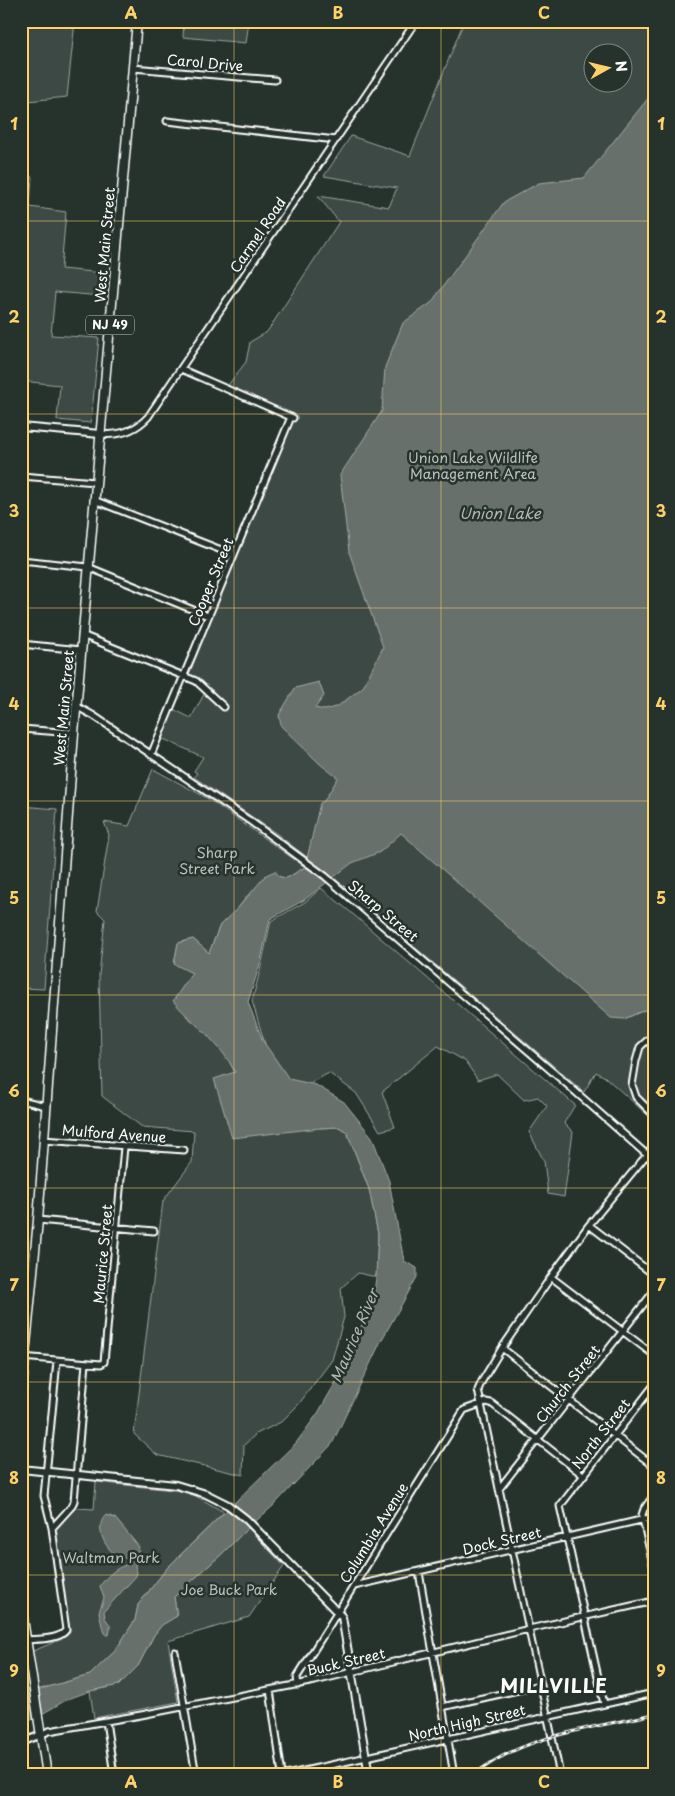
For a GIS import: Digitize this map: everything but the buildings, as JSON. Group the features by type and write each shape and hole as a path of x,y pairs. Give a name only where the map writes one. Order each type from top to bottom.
{"highway":[{"name":"West Main Street","path":"21,1397 23,1357 38,1220 76,706 137,21"},
{"path":"21,1606 26,1640 25,1660 32,1675 47,1775"}],"main road":[{"path":"21,427 100,434"},
{"path":"21,1469 176,1485 206,1494 228,1505 255,1527 342,1618 369,1775"}],"street":[{"name":"Carmel Road","path":"100,434 123,433 134,429 144,422 416,21"},
{"name":"Carol Drive","path":"133,68 275,80"},
{"path":"168,121 336,140"},
{"name":"Cooper Street","path":"151,756 292,417 180,369"},
{"path":"21,476 96,482"},
{"path":"94,500 234,555"},
{"path":"21,560 88,567 208,616"},
{"path":"82,635 198,682 224,707"},
{"path":"21,644 81,650"},
{"name":"Sharp Street","path":"76,706 94,716 250,821 325,876 654,1161"},
{"path":"21,728 74,733"},
{"path":"654,1034 640,1047 634,1070 632,1089 640,1103 654,1116"},
{"path":"21,1100 46,1106"},
{"name":"Mulford Avenue","path":"43,1140 184,1150"},
{"path":"560,1775 478,1395 482,1382 502,1348 551,1277 589,1225 654,1146"},
{"name":"Maurice Street","path":"86,1363 103,1363 105,1358 124,1147"},
{"path":"38,1220 154,1232"},
{"path":"589,1225 654,1275"},
{"path":"551,1277 654,1355"},
{"name":"Church Street","path":"499,1490 654,1291"},
{"path":"502,1348 654,1466"},
{"path":"23,1357 86,1363 73,1504 52,1528"},
{"path":"26,1640 57,1636 64,1634 66,1630 52,1528 44,1496 57,1360"},
{"name":"North Street","path":"567,1537 560,1510 562,1504 654,1385"},
{"path":"481,1405 491,1403 583,1475"},
{"name":"Columbia Avenue","path":"298,1684 297,1677 458,1418 465,1410 481,1405"},
{"path":"654,1495 644,1509 642,1519 654,1569"},
{"name":"Dock Street","path":"354,1586 654,1517"},
{"path":"567,1537 604,1704"},
{"path":"419,1572 454,1775"},
{"name":"Buck Street","path":"21,1743 53,1730 106,1722 298,1684 654,1601"},
{"path":"175,1652 196,1775"},
{"path":"442,1707 541,1685"},
{"path":"270,1690 284,1775"},
{"name":"North High Street","path":"284,1775 654,1693"},
{"path":"106,1722 114,1775"}],"green space":[{"path":"21,21 75,21 67,97 28,101 22,170 32,177 30,207 66,212 61,269 104,273 102,296 55,292 51,335 99,338 91,423 57,420 60,385 21,381"},
{"path":"184,21 249,21 246,43 183,37"},
{"name":"Union Lake Wildlife Management Area","path":"464,21 654,21 654,997 624,1019 654,1006 654,1121 605,1077 596,1072 584,1092 333,877 277,834 194,777 197,773 194,771 203,757 157,736 169,707 191,718 208,687 185,671 290,420 225,389 246,362 250,342 267,332 339,222 318,196 389,207 397,188 324,176 351,136 410,156"},
{"name":"Sharp Street Park","path":"153,769 207,798 305,867 287,878 280,877 248,895 238,908 220,925 209,953 193,939 178,943 174,963 192,972 186,1016 206,1032 227,1056 235,1073 320,1128 339,1127 347,1132 369,1189 378,1234 376,1277 358,1273 341,1288 344,1317 332,1360 298,1405 281,1422 256,1434 244,1445 243,1475 157,1455 134,1434 163,1201 192,1162 194,1131 142,1127 102,1096 99,975 105,919 97,911 109,835 104,822 129,826"},
{"path":"21,806 57,809 44,989 21,988"},
{"path":"321,888 575,1105 564,1123 573,1132 564,1197 548,1194 544,1161 529,1132 547,1106 538,1097 524,1100 497,1074 478,1080 465,1061 438,1046 382,1092 395,1127 380,1131 356,1093 329,1073 300,1088 272,1067 252,1001 271,921 305,902"},
{"name":"Waltman Park","path":"96,1482 182,1491 194,1495 224,1512 167,1568 138,1605 135,1620 115,1651 90,1675 41,1689 21,1697 21,1656 62,1639 70,1633 55,1529 76,1508 94,1509"},
{"name":"Joe Buck Park","path":"248,1528 284,1566 249,1617 168,1641 178,1702 94,1718 90,1691 119,1685 138,1666 162,1624 177,1616 174,1597"}],"water":[{"name":"Union Lake","path":"654,91 654,1006 624,1019 611,1018 401,833 380,852 352,863 304,900 270,919 260,964 248,1002 263,1041 289,1079 316,1085 344,1102 372,1137 389,1181 404,1261 417,1268 417,1277 380,1343 332,1444 273,1506 174,1597 177,1616 162,1625 154,1635 138,1666 119,1685 90,1691 68,1699 21,1726 21,1693 90,1675 115,1651 135,1620 138,1605 167,1568 296,1443 318,1413 347,1363 374,1293 378,1234 369,1189 347,1132 339,1127 232,1138 214,1079 235,1072 215,1043 173,1001 192,973 174,964 178,943 193,939 209,953 220,925 238,908 266,875 275,871 280,877 287,878 305,867 320,803 324,801 338,778 320,764 281,726 279,715 295,688 319,682 324,696 315,708 325,710 338,706 363,687 383,647 349,552 340,475 382,411 385,367 403,323 431,303 504,202 539,183 584,178"},
{"path":"106,1515 115,1518 139,1547 135,1566 136,1576 104,1611 105,1618 110,1625 109,1635 106,1635 102,1626 99,1612 104,1598 100,1586 117,1569 130,1565 131,1560 116,1555 104,1542 101,1525"}],"railway":[{"path":"474,1775 493,1761 536,1742 584,1729 654,1714"}],"district":[{"name":"MILLVILLE","path":"554,1686"}],"water label":[{"name":"Maurice River","path":"355,1336"}]}
